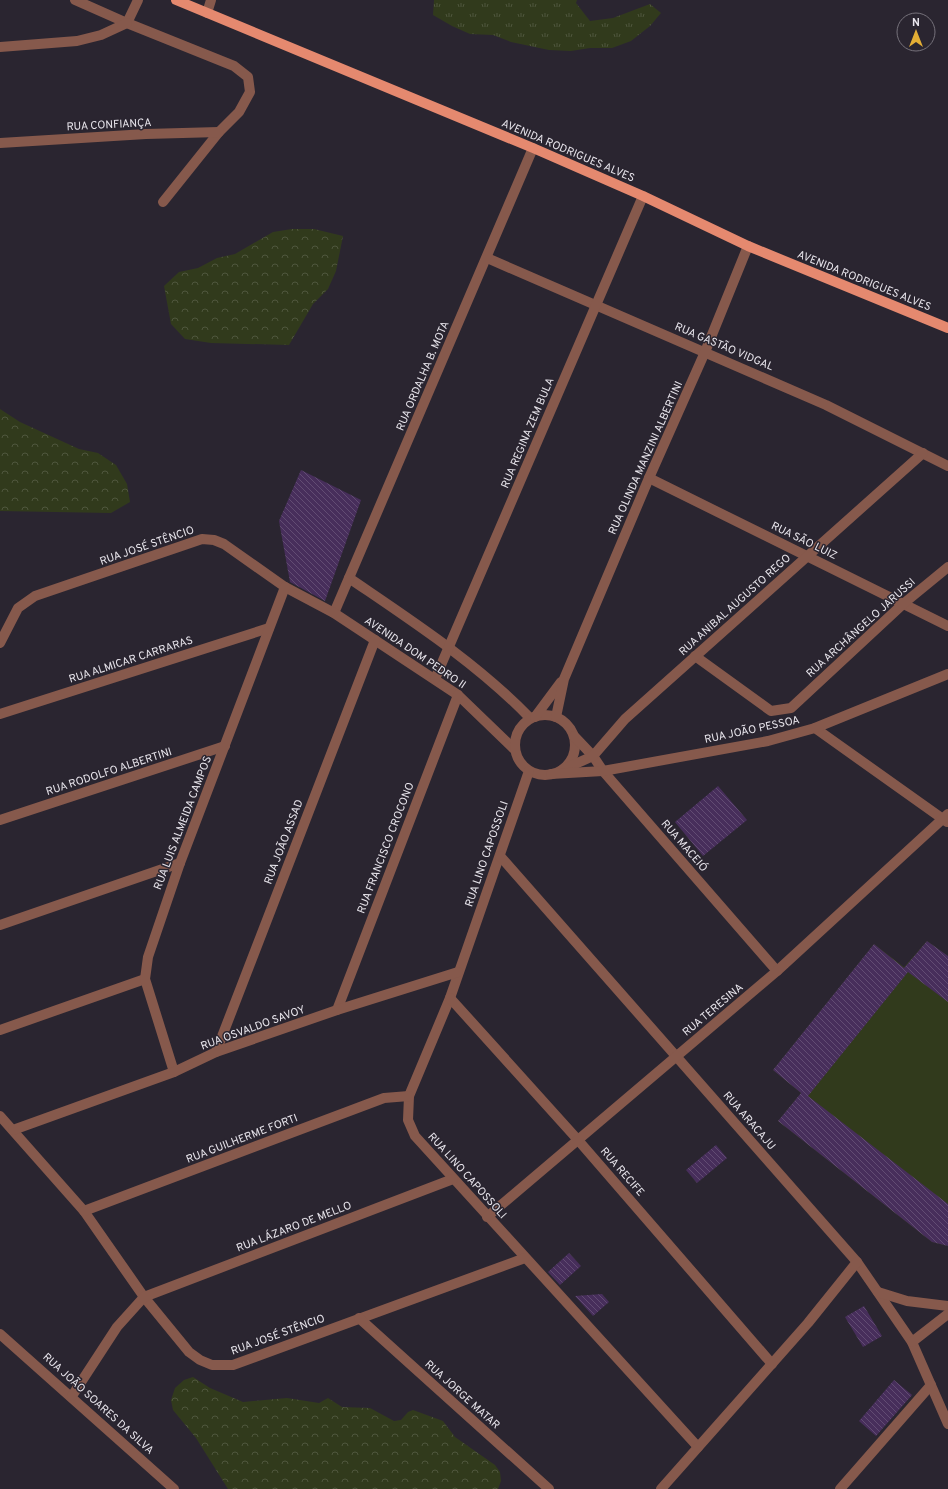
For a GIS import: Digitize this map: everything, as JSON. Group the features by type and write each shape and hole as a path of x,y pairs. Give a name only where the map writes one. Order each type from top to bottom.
{"main road":[{"name":"AVENIDA RODRIGUES ALVES","path":"176,0 533,148 643,196 748,246 948,328"}],"street":[{"path":"76,0 91,3 126,23 234,66 248,77 250,92 239,112 220,132 163,202"},
{"path":"0,47 76,41 101,35 126,23 138,0"},
{"path":"207,13 211,0"},
{"name":"RUA CONFIANÇA","path":"0,143 146,134 220,132"},
{"name":"RUA ORDALHA B. MOTA","path":"334,613 533,148"},
{"name":"RUA REGINA ZEM BULA","path":"435,679 643,196"},
{"name":"RUA OLINDA MANZINI ALBERTINI","path":"556,716 564,679 649,478 705,352 748,246"},
{"name":"RUA GASTÃO VIDGAL","path":"487,258 826,405 948,466"},
{"name":"RUA ANIBAL AUGUSTO REGO","path":"562,770 593,756 625,719 923,453"},
{"name":"RUA SÃO LUIZ","path":"649,478 948,626"},
{"name":"RUA JOSÉ STÊNCIO","path":"0,643 18,608 36,596 202,539 214,540 224,544 285,587 334,613"},
{"name":"RUA ARCHÂNGELO JARUSSI","path":"695,656 771,711 791,708 904,604 948,567"},
{"path":"349,578 449,647 533,717"},
{"name":"RUA LUIS ALMEIDA CAMPOS","path":"174,1072 145,979 148,957 180,863 285,587"},
{"name":"AVENIDA DOM PEDRO II","path":"334,613 458,695 514,749"},
{"name":"RUA ALMICAR CARRARAS","path":"0,714 269,628"},
{"name":"RUA JOÃO ASSAD","path":"216,1052 375,640"},
{"name":"RUA JOÃO PESSOA","path":"551,774 603,771 768,741 815,728 948,674"},
{"name":"RUA OLINDA MANZINI ALBERTINI","path":"533,717 564,679"},
{"name":"RUA FRANCISCO CROCONO","path":"337,1010 458,695"},
{"path":"542,715 556,716 567,724 574,736 575,749 570,762 562,770 551,774 540,775 529,771 519,762 514,749 515,737 521,726 533,717 542,715"},
{"path":"815,728 946,819"},
{"name":"RUA MACEIÓ","path":"574,736 593,756 603,771 777,970"},
{"name":"RUA RODOLFO ALBERTINI","path":"0,820 225,746"},
{"name":"RUA LINO CAPOSSOLI","path":"529,771 450,998 409,1096 408,1120 415,1136 453,1179 698,1447"},
{"name":"RUA TERESINA","path":"487,1217 777,970 946,819"},
{"name":"RUA ARACAJU","path":"500,856 857,1262 912,1342 948,1424"},
{"path":"0,925 180,863"},
{"name":"RUA OSVALDO SAVOY","path":"13,1130 174,1072 216,1052 337,1010 458,972"},
{"path":"0,1030 145,979"},
{"name":"RUA RECIFE","path":"450,998 578,1140 772,1364"},
{"name":"RUA GUILHERME FORTI","path":"84,1211 384,1098 409,1096"},
{"name":"RUA JOSÉ STÊNCIO","path":"0,1116 84,1211 144,1297 189,1352 200,1360 212,1365 233,1365 525,1258"},
{"name":"RUA LÁZARO DE MELLO","path":"144,1297 453,1179"},
{"path":"661,1489 808,1324 857,1262"},
{"path":"878,1292 907,1301 948,1306"},
{"path":"72,1396 117,1327 144,1297"},
{"path":"912,1342 948,1314"},
{"name":"RUA JORGE MATAR","path":"359,1318 549,1489"},
{"name":"RUA JOÃO SOARES DA SILVA","path":"3,1336 72,1396 174,1489"},
{"path":"840,1489 931,1385"}],"green space":[{"path":"434,0 577,0 576,3 590,21 613,18 650,4 661,13 650,26 631,41 612,48 590,48 571,51 549,50 511,42 493,35 470,34 433,15"},
{"path":"292,229 314,229 343,236 336,271 328,289 313,304 289,345 211,343 185,339 171,324 164,286 179,272 198,268 217,258 235,254 273,232"},
{"path":"0,409 20,422 79,449 98,453 116,465 127,484 130,502 111,513 0,511"},
{"path":"927,941 948,956 948,1246 932,1242 778,1121 801,1093 773,1070 874,944 904,967"},
{"path":"193,1377 210,1388 243,1402 287,1398 319,1403 328,1398 342,1407 370,1408 394,1421 401,1420 408,1412 413,1410 443,1421 455,1437 495,1465 500,1472 501,1481 498,1489 228,1489 196,1438 173,1410 171,1400 175,1388 184,1380"}],"building":[{"path":"301,470 361,500 325,601 290,582 279,521"},
{"path":"718,786 747,820 703,856 675,822"},
{"path":"927,941 948,956 948,1002 908,972 808,1096 948,1204 948,1246 932,1242 778,1121 801,1093 773,1070 874,944 904,968"},
{"path":"716,1145 727,1158 697,1183 686,1170"},
{"path":"569,1253 581,1266 560,1285 548,1272"},
{"path":"602,1294 609,1302 593,1316 575,1296"},
{"path":"864,1306 882,1336 863,1347 845,1317"},
{"path":"894,1380 912,1395 876,1436 859,1421"}]}
